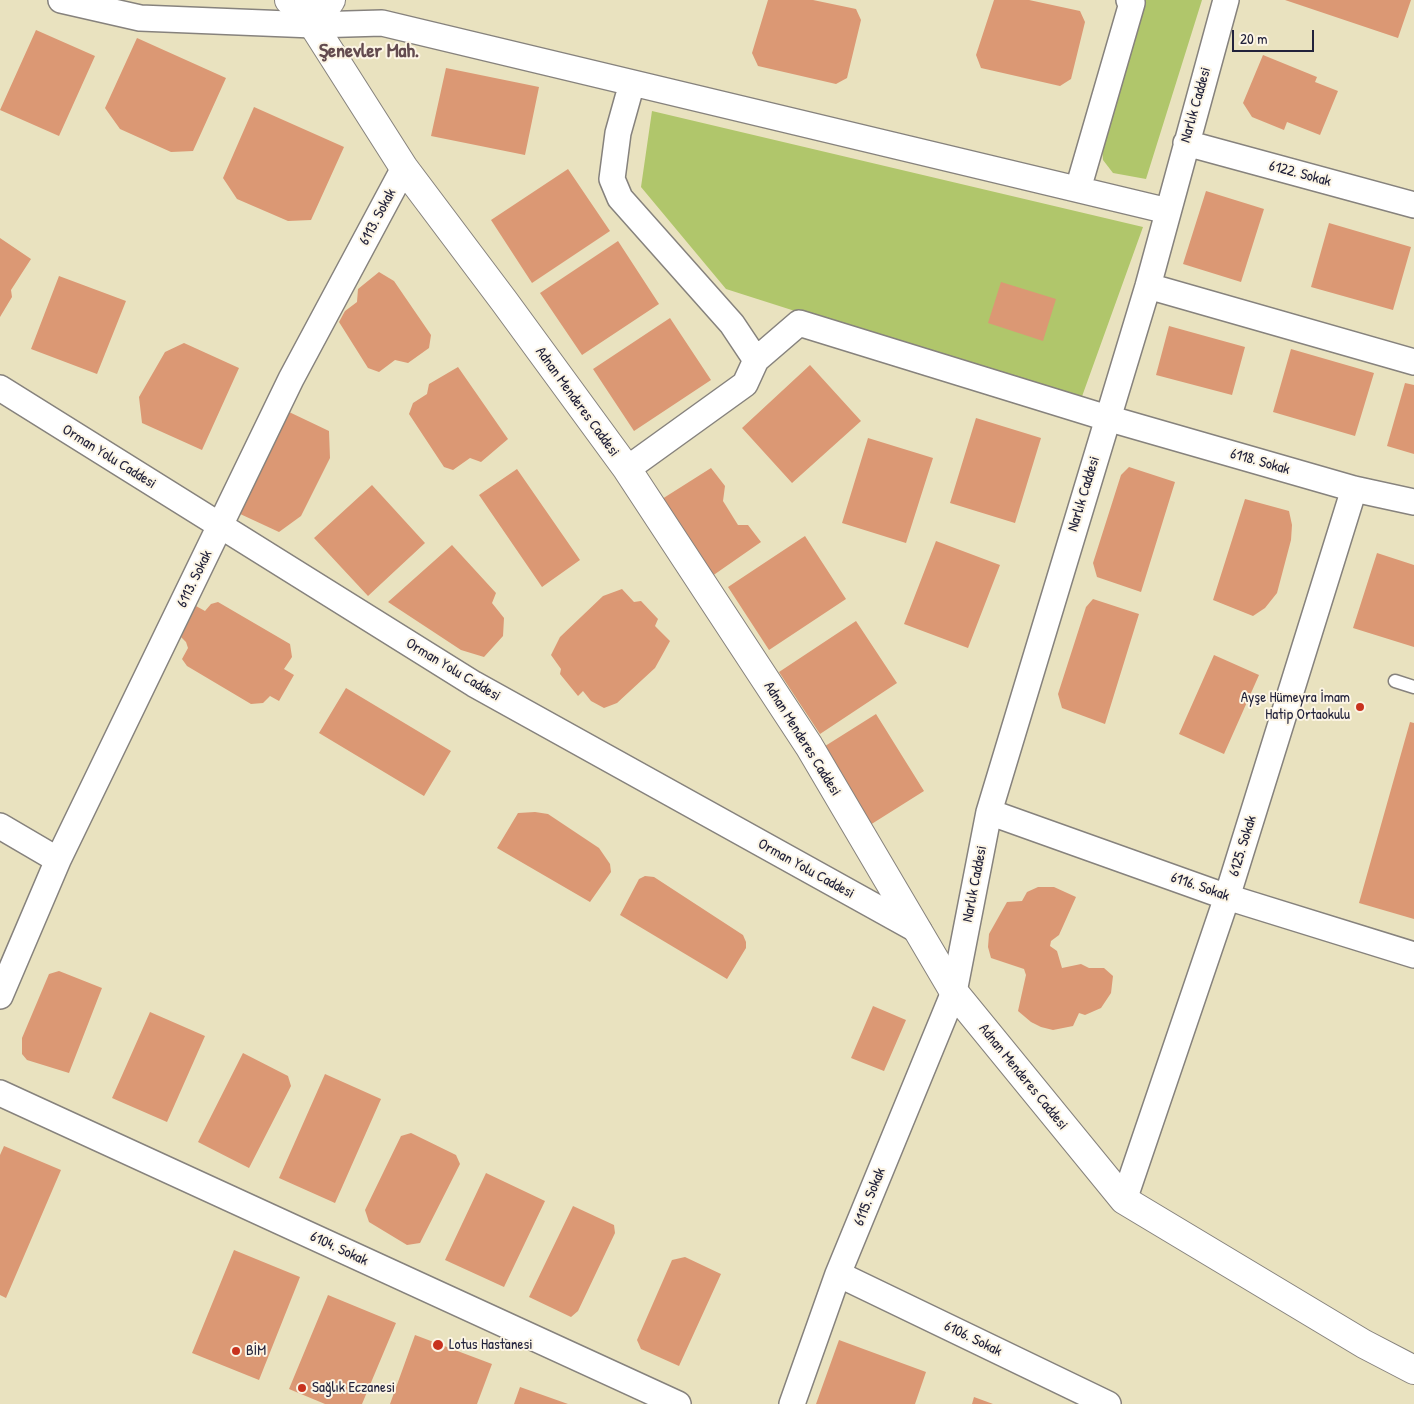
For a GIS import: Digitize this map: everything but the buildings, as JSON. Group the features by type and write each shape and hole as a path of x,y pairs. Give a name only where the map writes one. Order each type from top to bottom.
{"street":[{"path":"61,0 140,18 309,12 382,23 1168,211"},
{"name":"Adnan Menderes Caddesi","path":"289,0 309,12 404,168 504,301 626,469 809,746 954,992 1124,1200 1364,1344 1414,1370"},
{"path":"309,12 331,0"},
{"path":"1078,189 1132,3 1129,0"},
{"name":"Narlık Caddesi","path":"954,992 988,812 1148,286 1226,0"},
{"path":"626,469 745,384 756,360 732,324 620,198 612,179 618,133 632,83"},
{"name":"6122. Sokak","path":"1186,143 1414,205"},
{"name":"6113. Sokak","path":"0,996 58,860 292,379 404,168"},
{"path":"1148,286 1414,362"},
{"name":"6118. Sokak","path":"756,360 800,323 1107,418 1354,489 1414,502"},
{"name":"Orman Yolu Caddesi","path":"0,388 474,684 918,931"},
{"name":"6125. Sokak","path":"1124,1200 1227,897 1354,489"},
{"name":"6116. Sokak","path":"988,812 1227,897 1414,955"},
{"path":"0,826 58,860"},
{"name":"6115. Sokak","path":"792,1404 838,1274 954,992"},
{"name":"6104. Sokak","path":"0,1093 678,1404"},
{"name":"6106. Sokak","path":"838,1274 1108,1404"}],"lane":[{"path":"1395,681 1414,687"}],"green space":[{"path":"1144,0 1202,0 1146,179 1113,173 1103,160 1101,136"},
{"path":"652,111 1143,227 1080,402 726,289 641,187"}],"place":[{"name":"Ayşe Hümeyra İmam Hatip Ortaokulu","path":"1360,707"},
{"name":"Lotus Hastanesi","path":"438,1345"},
{"name":"BİM","path":"236,1351"},
{"name":"Sağlık Eczanesi","path":"302,1388"}],"district":[{"name":"Şenevler Mah.","path":"369,52"}]}
